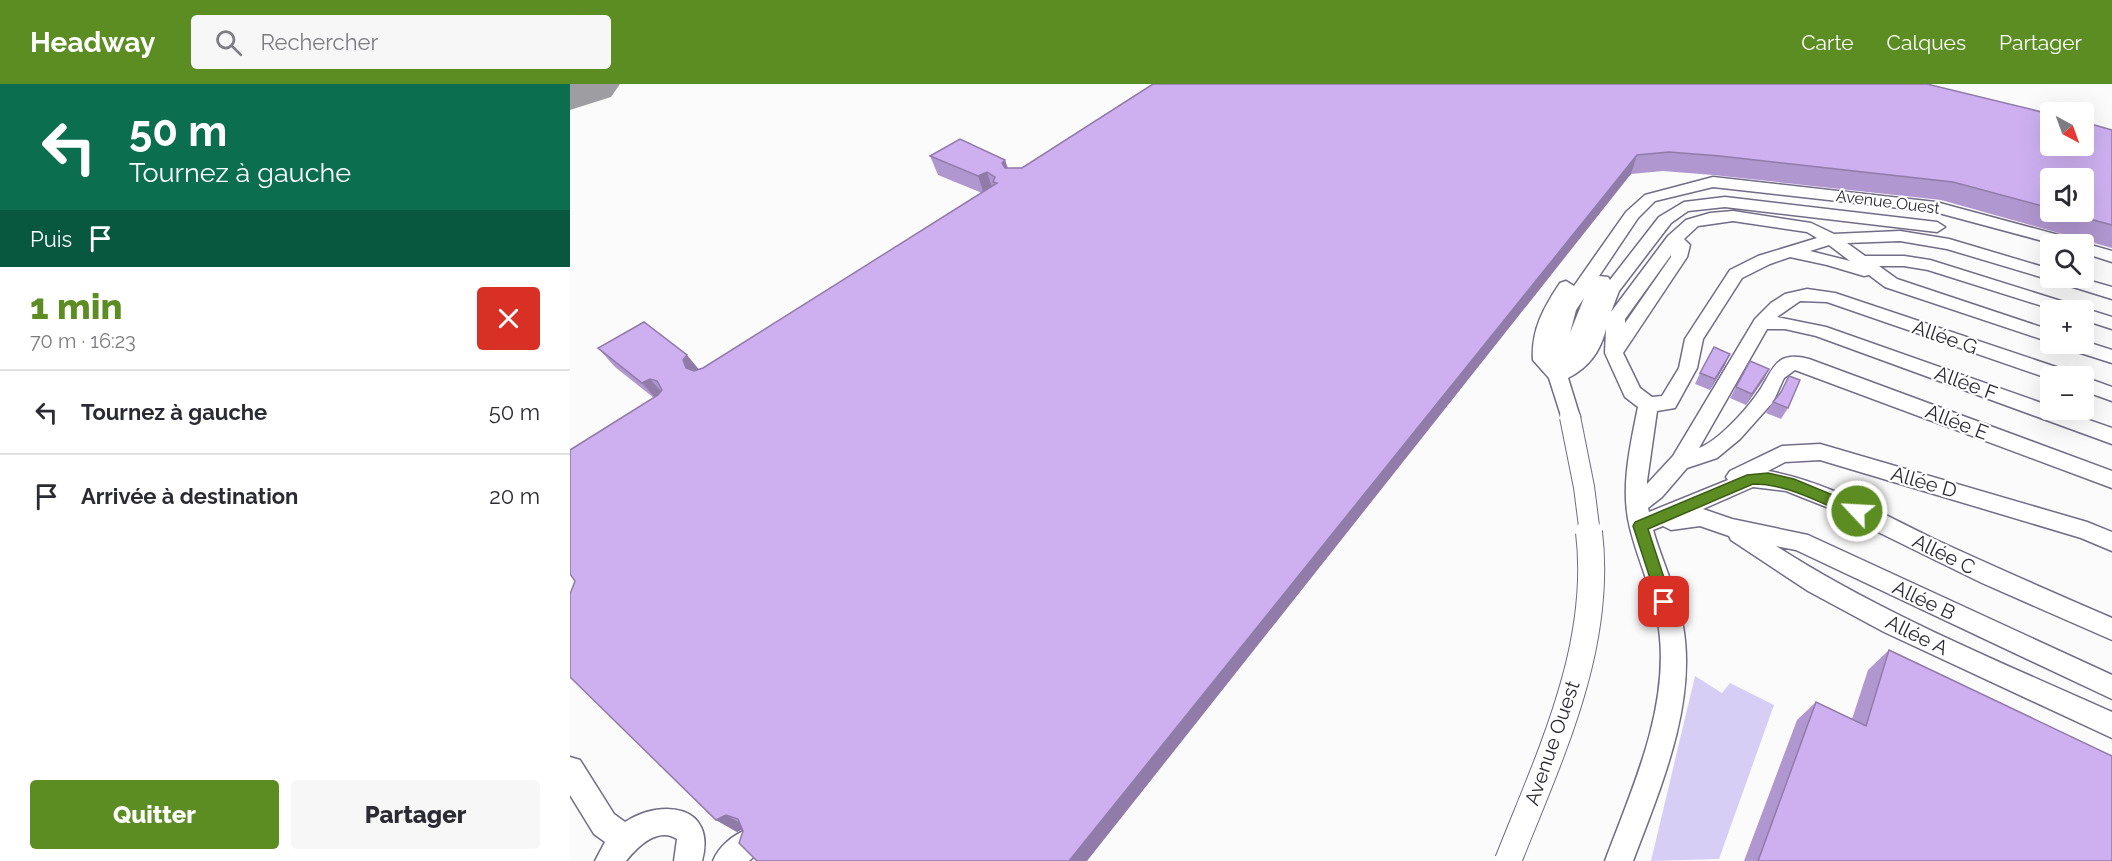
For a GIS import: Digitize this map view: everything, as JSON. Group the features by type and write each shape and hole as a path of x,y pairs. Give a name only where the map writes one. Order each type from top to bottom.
{"lane":[{"name":"Avenue Ouest","path":"1508,861 1569,705 1591,606 1592,553 1584,487 1558,375 1542,360 1540,344 1550,312 1569,283 1640,193 1657,186 1685,182 1713,183 1920,204 1971,215 2040,235"},
{"name":"Avenue Ouest","path":"1558,375 1576,345 1592,297 1655,210 1676,200 1690,198 1930,225 1976,236 2040,256"},
{"path":"2040,271 1934,240 1900,236 1831,238 1764,260 1736,274 1694,339 1688,368 1668,403 1648,405 1632,392 1614,353 1679,257 1682,245 1674,239 1692,224 1720,216 1811,228 1831,238 1858,261 1891,283 2040,333"},
{"path":"2094,251 2112,257"},
{"path":"1790,253 1830,260 1904,261 1930,265 2041,300"},
{"path":"1830,260 1860,271 1876,272 2040,324"},
{"path":"2094,272 2112,278"},
{"path":"2094,287 2112,293"},
{"name":"Allée G","path":"1639,516 1654,491 1680,462 1761,323 1778,305 1796,296 1829,297 2040,369"},
{"path":"2094,317 2112,323"},
{"name":"Allée F","path":"1761,323 1785,323 1820,331 2112,436"},
{"path":"2094,340 2112,346"},
{"path":"2094,351 2112,357"},
{"name":"Allée E","path":"1680,462 1710,452 1733,434 1766,397 1776,375 1792,363 1802,364 2112,480"},
{"path":"2094,388 2112,394"},
{"path":"1619,861 1648,781 1665,723 1672,680 1673,639 1639,516 1635,483 1648,405"},
{"name":"Allée D","path":"1639,516 1782,454 1810,451 1931,483 2087,531 2112,542"},
{"name":"Allée C","path":"1639,516 1751,479 1789,483 1837,502 1990,576 2112,629"},
{"path":"1639,516 1701,517 1731,528"},
{"name":"Allée B","path":"1731,528 1800,542 2112,687"},
{"name":"Allée A","path":"1731,528 1835,594 2002,676 2112,725"},
{"path":"570,583 583,597 581,607 570,630"},
{"path":"570,770 604,824 617,850 652,824 667,821 680,823 688,830 692,840 688,861"}],"shaded area":[{"path":"1695,676 1722,693 1730,683 1774,705 1719,859 1651,861"}],"building":[{"path":"1153,84 1927,84 2040,112 2040,156 2094,156 2094,125 2112,130 2112,225 2094,220 2094,168 2040,168 2040,205 1953,182 1720,156 1669,152 1637,155 1069,861 757,861 739,843 743,831 738,819 726,815 716,820 570,677 570,594 575,581 570,574 570,450 658,395 662,390 657,381 650,379 642,383 598,348 644,322 687,355 683,360 686,368 694,371 703,368 997,183 993,182 995,177 987,172 978,176 930,156 960,139 1005,160 1002,163 1005,168 1022,168"},
{"path":"1714,347 1730,354 1715,379 1700,373"},
{"path":"1750,361 1769,369 1752,394 1736,387"},
{"path":"1789,376 1800,380 1788,408 1773,402"},
{"path":"1889,650 2112,756 2112,861 1758,861 1816,702 1866,726"}],"taxiway":[{"path":"570,92 590,84"}],"route":[{"path":"1664,602 1640,526 1751,479 1789,483 1857,511"}]}
